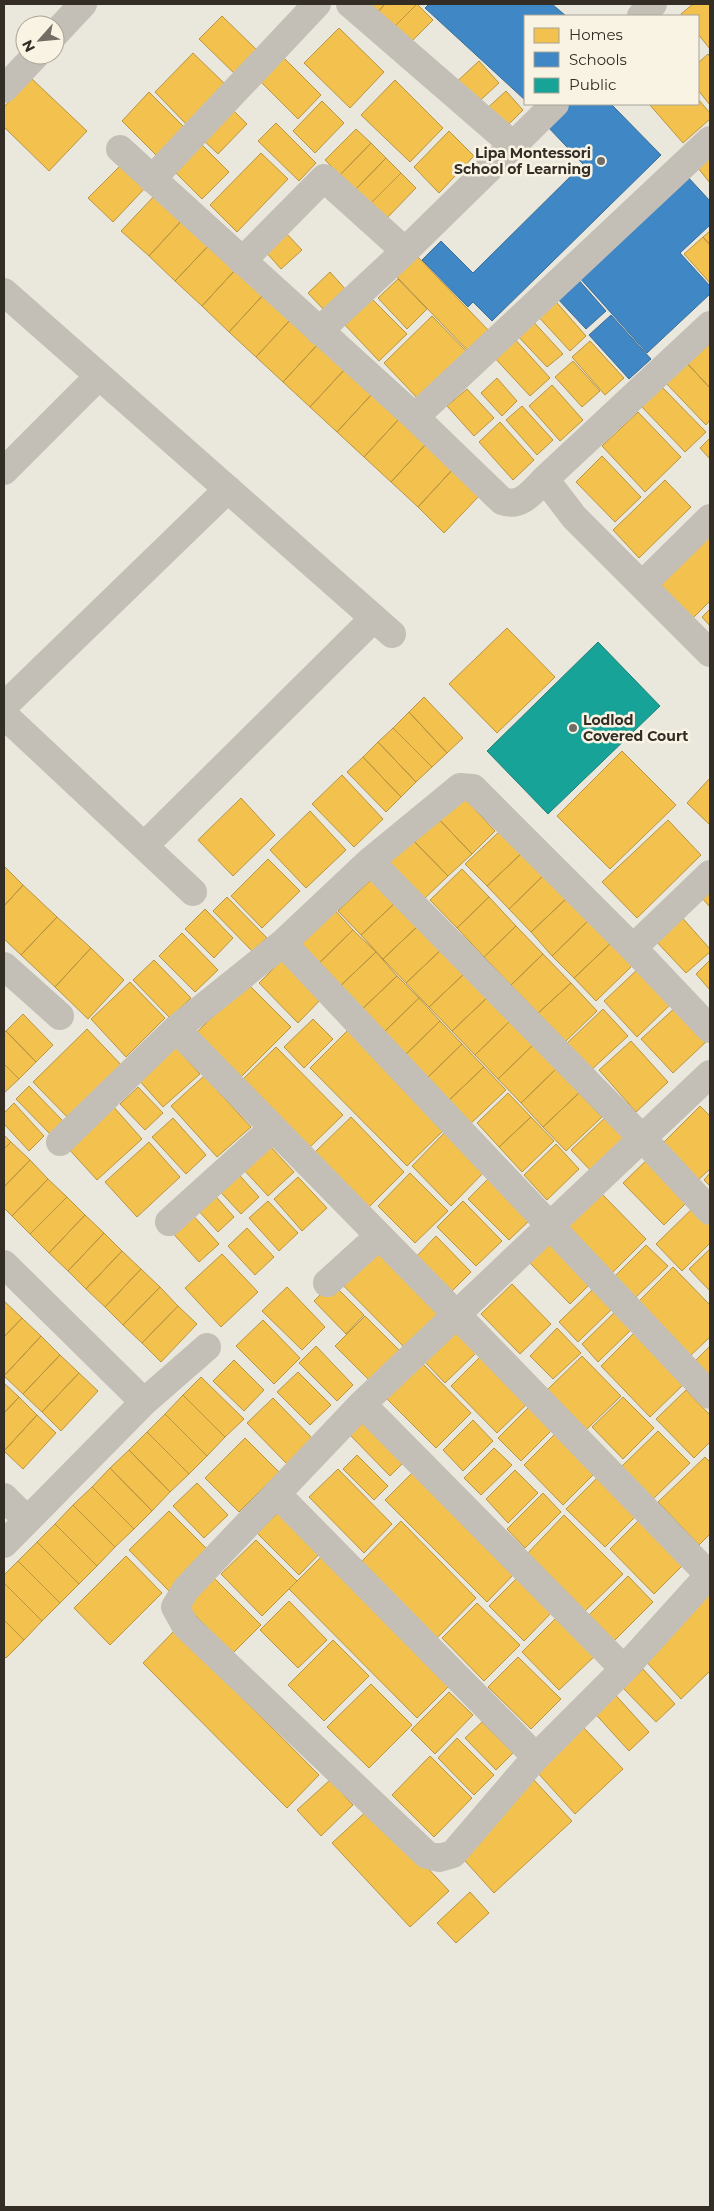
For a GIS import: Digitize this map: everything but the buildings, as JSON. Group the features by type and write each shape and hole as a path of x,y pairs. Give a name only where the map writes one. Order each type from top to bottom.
{"street":[{"path":"65,24 84,4"},
{"path":"152,179 317,4"},
{"path":"350,4 514,146"},
{"path":"642,15 653,4"},
{"path":"4,89 27,65"},
{"path":"319,331 405,251 554,105"},
{"path":"415,417 710,140"},
{"path":"120,149 415,417 502,501 511,504 521,502 710,325"},
{"path":"242,261 324,178 405,251"},
{"path":"4,292 383,626 144,846"},
{"path":"4,471 99,376"},
{"path":"545,479 574,517 710,653"},
{"path":"4,706 228,489"},
{"path":"642,585 710,518"},
{"path":"4,714 193,892"},
{"path":"60,1142 176,1029 283,943 370,861 460,787 473,788 633,948 710,1029"},
{"path":"370,861 643,1139 710,1211"},
{"path":"633,948 710,874"},
{"path":"283,943 710,1395"},
{"path":"8,978 60,1016"},
{"path":"176,1029 456,1314 710,1575 624,1669 536,1757 453,1854 439,1858 427,1855 185,1625 175,1607 186,1588 362,1404 456,1314 643,1139 710,1074"},
{"path":"169,1222 273,1128"},
{"path":"327,1283 379,1236"},
{"path":"4,1264 144,1402"},
{"path":"4,1544 144,1402 207,1346"},
{"path":"362,1404 624,1669"},
{"path":"276,1494 536,1757"},
{"path":"4,1497 27,1520"}],"place":[{"name":"Lipa Montessori School of Learning","path":"601,161"},
{"name":"Lodlod Covered Court","path":"573,728"}]}
